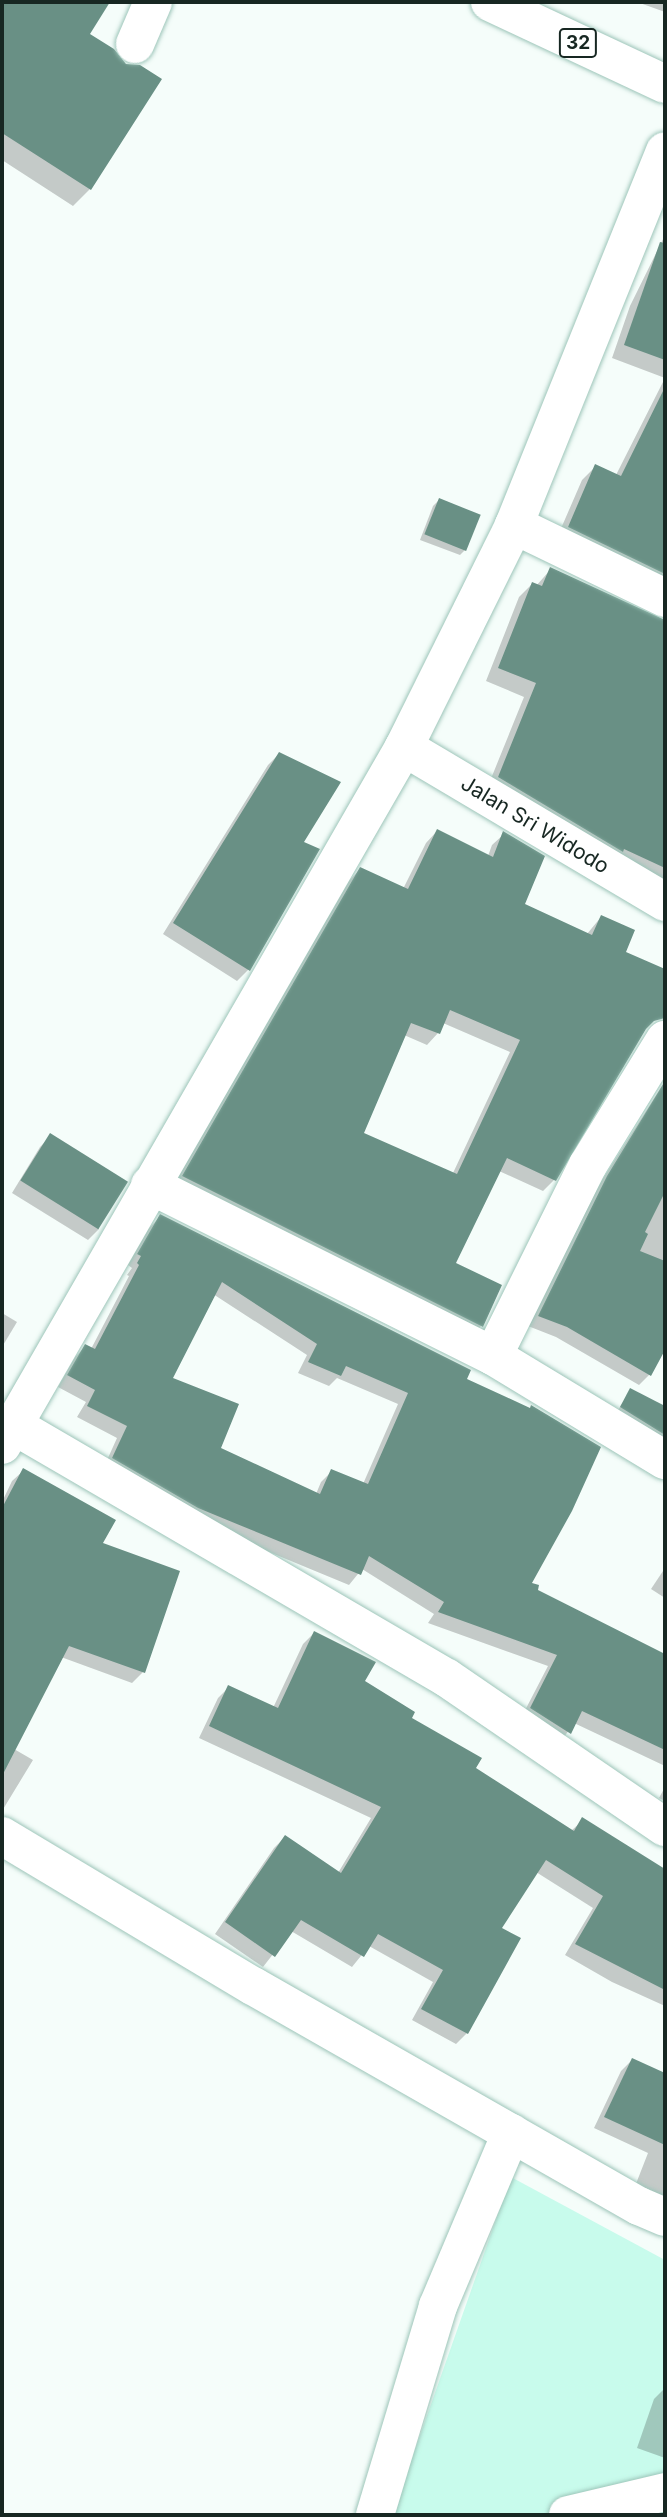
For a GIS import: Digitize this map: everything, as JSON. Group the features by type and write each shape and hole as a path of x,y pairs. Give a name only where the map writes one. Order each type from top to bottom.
{"main road":[{"path":"135,44 153,2"},
{"name":"32","path":"490,2 665,84"},
{"path":"665,151 514,525 404,747 8,1435 447,1678 665,1827"},
{"path":"514,525 665,598"},
{"name":"Jalan Sri Widodo","path":"404,747 665,902"},
{"path":"493,1356 588,1165 665,1040"},
{"path":"150,1185 493,1356 665,1460"},
{"path":"2,1836 253,1986 639,2206 665,2217"},
{"path":"375,2515 439,2306 511,2133"},
{"path":"568,2515 665,2492"}],"shaded area":[{"path":"511,2177 665,2260 665,2515 392,2515"}],"building":[{"path":"2,2 110,2 90,34 114,49 126,64 140,65 162,79 91,190 2,133"},
{"path":"660,242 665,243 665,360 624,345"},
{"path":"665,387 665,574 568,527 595,464 621,476"},
{"path":"439,498 481,515 466,551 424,534"},
{"path":"550,567 665,620 665,868 624,849 623,852 498,777 536,683 498,668 532,582 542,586"},
{"path":"279,752 341,782 304,842 320,849 250,971 173,923"},
{"path":"437,829 493,857 503,831 545,856 525,904 592,935 601,915 635,930 626,952 665,969 665,1018 654,1021 646,1029 556,1181 507,1158 456,1263 502,1285 483,1327 182,1176 360,867 408,889","holes":["450,1010 520,1040 457,1174 364,1133 411,1023 440,1034"]},
{"path":"665,1081 665,1192 645,1232 648,1234 640,1251 665,1261 665,1350 651,1376 567,1327 538,1316 607,1176"},
{"path":"50,1133 128,1182 98,1229 20,1180"},
{"path":"160,1214 471,1370 467,1379 530,1408 531,1405 601,1447 572,1511 532,1583 539,1585 538,1590 665,1654 665,1750 582,1711 571,1734 530,1708 557,1655 438,1612 444,1602 369,1556 361,1575 198,1508 112,1458 127,1426 87,1406 95,1390 67,1375 85,1344 95,1349 139,1265 137,1263 141,1256 137,1254","holes":["222,1282 317,1344 308,1362 341,1376 346,1366 408,1393 368,1484 331,1469 320,1494 221,1448 239,1404 173,1378"]},
{"path":"630,1388 665,1406 665,1435 620,1407"},
{"path":"23,1468 116,1520 103,1543 180,1571 145,1673 69,1646 2,1776 2,1508"},
{"path":"314,1631 376,1662 365,1681 415,1712 412,1718 482,1758 476,1768 574,1831 582,1817 665,1869 665,1990 575,1944 603,1896 546,1860 502,1928 521,1938 468,2034 421,2009 443,1970 378,1934 364,1957 301,1920 275,1957 225,1922 285,1835 341,1873 381,1807 209,1726 228,1685 278,1708"},
{"path":"632,2058 665,2073 665,2145 604,2117"}]}
